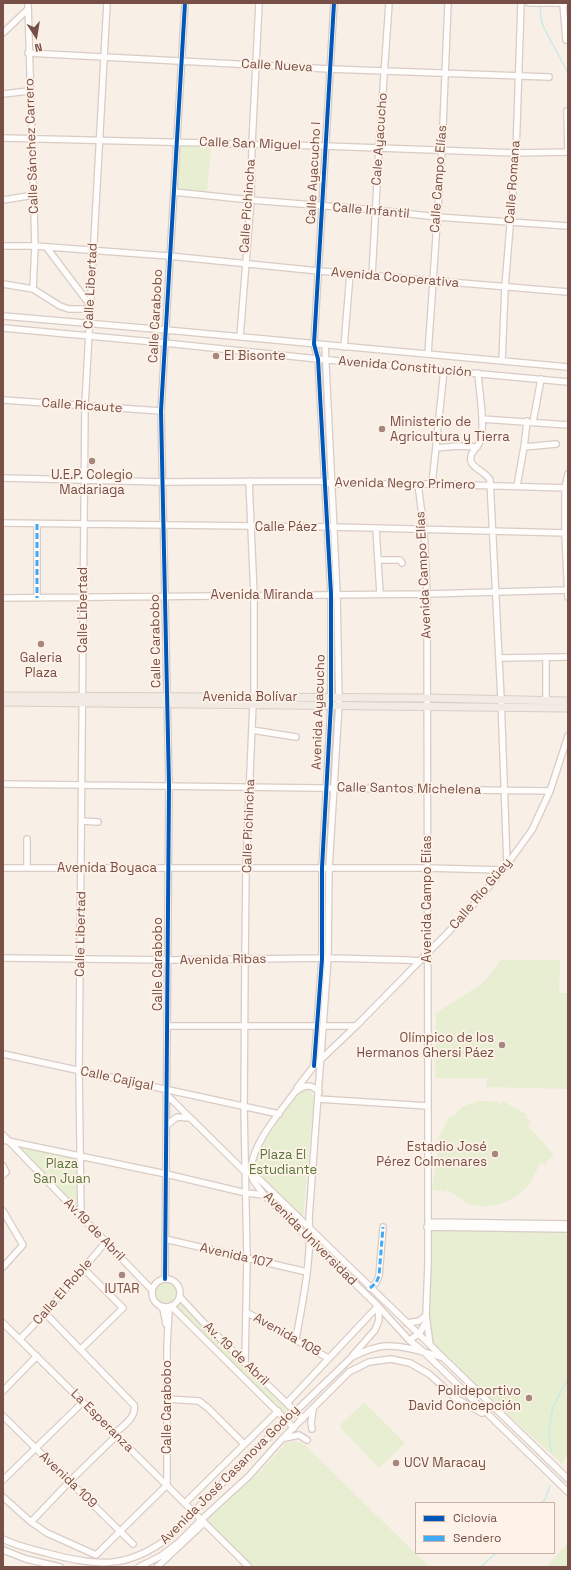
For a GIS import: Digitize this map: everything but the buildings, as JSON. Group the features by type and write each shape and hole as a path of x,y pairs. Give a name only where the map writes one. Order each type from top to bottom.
{"main road":[{"name":"Avenida Bolívar","path":"3,696 83,700"},
{"name":"Avenida Bolívar","path":"3,702 83,700 428,701 501,703 568,708"},
{"name":"Avenida Bolívar","path":"501,703 546,700 568,701"}],"street":[{"name":"Calle Libertad","path":"81,1217 79,1071 83,784 83,525 85,405 107,3"},
{"name":"Calle Carabobo","path":"165,1278 169,786 161,411 185,3"},
{"name":"Calle Pichincha","path":"240,337 251,200 252,144 259,3"},
{"name":"Calle Ayacucho I","path":"318,359 314,344 334,3"},
{"name":"Cale Ayacucho","path":"372,275 379,148 390,3"},
{"name":"Calle Campo Elías","path":"428,354 442,150 448,3"},
{"name":"Calle Romana","path":"502,361 505,287 516,153 521,3"},
{"path":"530,3 568,3"},
{"path":"563,3 566,40"},
{"path":"3,33 28,6"},
{"name":"Calle Sánchez Carrero","path":"28,6 29,91 35,246 33,289"},
{"name":"Calle Nueva","path":"28,53 330,69 549,77"},
{"path":"3,94 29,91"},
{"path":"567,111 568,152"},
{"name":"Calle San Miguel","path":"3,138 31,140 325,146 516,153 568,152"},
{"name":"Calle Infantil","path":"174,192 437,217 568,226"},
{"path":"3,200 34,194"},
{"name":"Avenida Cooperativa","path":"5,246 35,246 169,256 350,274 568,292"},
{"path":"47,248 90,307"},
{"path":"344,347 350,274"},
{"path":"3,284 33,289 60,306 69,309 90,307"},
{"name":"Avenida Constitución","path":"3,316 568,367"},
{"name":"Avenida Constitución","path":"3,328 165,342 325,360 568,382"},
{"name":"Avenida Ayacucho","path":"296,1339 307,1272 310,1241 309,1218 328,958 329,868 339,701 325,345"},
{"name":"Avenida Ayacucho","path":"318,359 324,481 331,527"},
{"path":"432,484 444,370"},
{"path":"478,373 482,418 481,440 472,452 471,460 472,465 487,474 491,486 507,864"},
{"path":"533,422 541,379"},
{"name":"Calle Ricaute","path":"3,400 161,411"},
{"path":"482,418 568,426"},
{"path":"517,486 524,447 526,421"},
{"path":"524,447 556,444"},
{"path":"436,448 458,446 477,447"},
{"path":"568,474 566,488 568,597"},
{"name":"Avenida Negro Primero","path":"3,478 163,482 324,481 331,484 432,484 566,488"},
{"name":"Calle Pichincha","path":"245,1363 247,1258 246,1193 244,1171 246,868 254,700 254,595 249,481"},
{"name":"Avenida Campo Elías","path":"418,484 424,530 427,594 428,1106 426,1322 430,1345"},
{"name":"Calle Páez","path":"3,523 331,527 566,533"},
{"path":"37,524 37,598"},
{"path":"376,528 380,594"},
{"path":"378,560 400,560 402,563"},
{"name":"Avenida Miranda","path":"3,598 83,598 165,595 427,594 568,590"},
{"name":"Avenida Ayacucho","path":"314,1066 322,958 322,868 331,701 334,594"},
{"path":"546,657 546,700"},
{"path":"499,658 568,657"},
{"path":"252,730 296,737"},
{"name":"Calle Río Güey","path":"321,1059 356,1026 462,918 503,870 532,830 550,792 568,736"},
{"name":"Calle Santos Michelena","path":"3,784 550,792"},
{"path":"82,821 98,822"},
{"path":"27,839 27,868"},
{"name":"Avenida Boyaca","path":"3,868 427,868 503,870"},
{"name":"Avenida Ribas","path":"3,958 80,960 328,958 420,961"},
{"path":"167,1026 317,1026"},
{"path":"324,1026 356,1026"},
{"name":"Calle Cajigal","path":"3,1054 167,1092 279,1114"},
{"path":"167,1092 189,1118 244,1171 251,1174 256,1151 279,1114 314,1066 321,1059"},
{"path":"295,1092 302,1086 308,1085 319,1092"},
{"path":"318,1099 428,1106"},
{"path":"167,1125 177,1117 189,1118"},
{"name":"Av.19 de Abril","path":"3,1135 6,1141 152,1290"},
{"path":"6,1141 166,1174 246,1193 264,1195"},
{"path":"3,1166 6,1172 3,1175"},
{"name":"Avenida Universidad","path":"251,1174 255,1175 568,1479"},
{"name":"Avenida Universidad","path":"251,1174 252,1179 264,1195 378,1306 409,1340 424,1352 568,1492"},
{"path":"3,1211 23,1245 3,1267"},
{"path":"427,1224 567,1227"},
{"path":"370,1288 376,1283 379,1276 383,1227"},
{"name":"Avenida 107","path":"165,1239 307,1272"},
{"name":"Calle El Roble","path":"20,1340 106,1243"},
{"path":"81,1349 123,1308 84,1269"},
{"path":"159,1305 169,1306 176,1303 180,1296 180,1292 174,1281 165,1278 156,1282 152,1290 153,1297 159,1305 163,1309 167,1328"},
{"name":"Av. 19 de Abril","path":"180,1296 202,1321 303,1419"},
{"path":"167,1328 169,1306"},
{"path":"169,1306 294,1428"},
{"path":"352,1357 375,1330 379,1320 378,1306"},
{"path":"286,1403 378,1306"},
{"name":"Avenida 108","path":"246,1312 328,1358"},
{"path":"31,1522 134,1415 136,1410 134,1405 45,1313"},
{"path":"407,1324 418,1321 426,1315"},
{"path":"409,1340 419,1334 426,1322"},
{"name":"La Esperanza","path":"3,1324 249,1567"},
{"name":"Calle Carabobo","path":"167,1328 167,1486"},
{"name":"Avenida José Casanova Godoy","path":"3,1539 30,1549 59,1557 90,1563 111,1564 130,1559 156,1548 168,1538 294,1411 352,1357 370,1349 385,1346 424,1352 443,1358"},
{"path":"3,1391 37,1356"},
{"name":"Avenida José Casanova Godoy","path":"139,1567 161,1556 202,1522 249,1476 282,1439 350,1372 369,1362 391,1359 410,1363 429,1374 457,1399 488,1415"},
{"path":"167,1400 198,1401 208,1408 244,1444"},
{"path":"3,1480 82,1402"},
{"path":"312,1429 310,1423 313,1409"},
{"path":"185,1503 278,1411"},
{"name":"Avenida 109","path":"3,1416 133,1544"},
{"path":"282,1439 298,1435 307,1440"},
{"path":"3,1497 31,1522 47,1533 96,1555 167,1486"},
{"path":"157,1567 202,1522"},
{"path":"3,1550 60,1567"}],"green space":[{"path":"180,146 211,147 207,192 177,189"},
{"name":"Olímpico de los Hermanos Ghersi Páez","path":"501,960 560,960 559,993 568,993 568,1089 486,1087 487,1078 435,1078 436,1013 485,981"},
{"name":"Plaza El Estudiante","path":"307,1089 312,1093 314,1099 303,1218 255,1172 256,1163 265,1142 299,1093 302,1090"},
{"name":"Estadio José Pérez Colmenares","path":"479,1101 491,1101 501,1104 502,1101 527,1114 526,1118 531,1122 528,1126 554,1155 544,1165 541,1162 529,1184 513,1199 500,1204 486,1206 467,1203 446,1189 445,1192 432,1189 438,1153 435,1151 438,1143 436,1142 450,1116 453,1117 464,1106"},
{"name":"Plaza San Juan","path":"14,1145 77,1159 77,1207"},
{"name":"Polideportivo David Concepción","path":"429,1224 566,1227 568,1233 568,1454 562,1464 428,1342"},
{"path":"166,1283 173,1286 176,1293 173,1300 166,1303 159,1300 156,1293 159,1286"},
{"path":"181,1302 292,1411 286,1417 176,1307"},
{"path":"364,1402 405,1443 379,1468 339,1426"},
{"path":"296,1441 305,1445 429,1567 254,1567 207,1520 262,1470 286,1443"},
{"path":"568,1543 568,1567 546,1567"}],"waterway":[{"path":"540,5 543,26 568,73"},
{"path":"551,1452 549,1431 553,1407 568,1378 568,1374"},
{"path":"543,1502 550,1486"},
{"path":"481,1567 495,1554"}],"marked path":[{"path":"37,524 37,598"},
{"path":"370,1288 376,1283 379,1276 383,1227"}],"cycle path":[{"path":"165,1279 169,786 161,411 185,3"},
{"path":"314,1066 322,959 322,868 331,704 331,594 318,359 314,344 334,3"}],"place":[{"name":"El Bisonte","path":"216,356"},
{"name":"Ministerio de Agricultura y Tierra","path":"382,429"},
{"name":"U.E.P. Colegio Madariaga","path":"92,461"},
{"name":"Galeria Plaza","path":"41,644"},
{"name":"Olímpico de los Hermanos Ghersi Páez","path":"502,1045"},
{"name":"Estadio José Pérez Colmenares","path":"495,1154"},
{"name":"IUTAR","path":"122,1275"},
{"name":"Polideportivo David Concepción","path":"529,1398"},
{"name":"UCV Maracay","path":"396,1463"}]}
